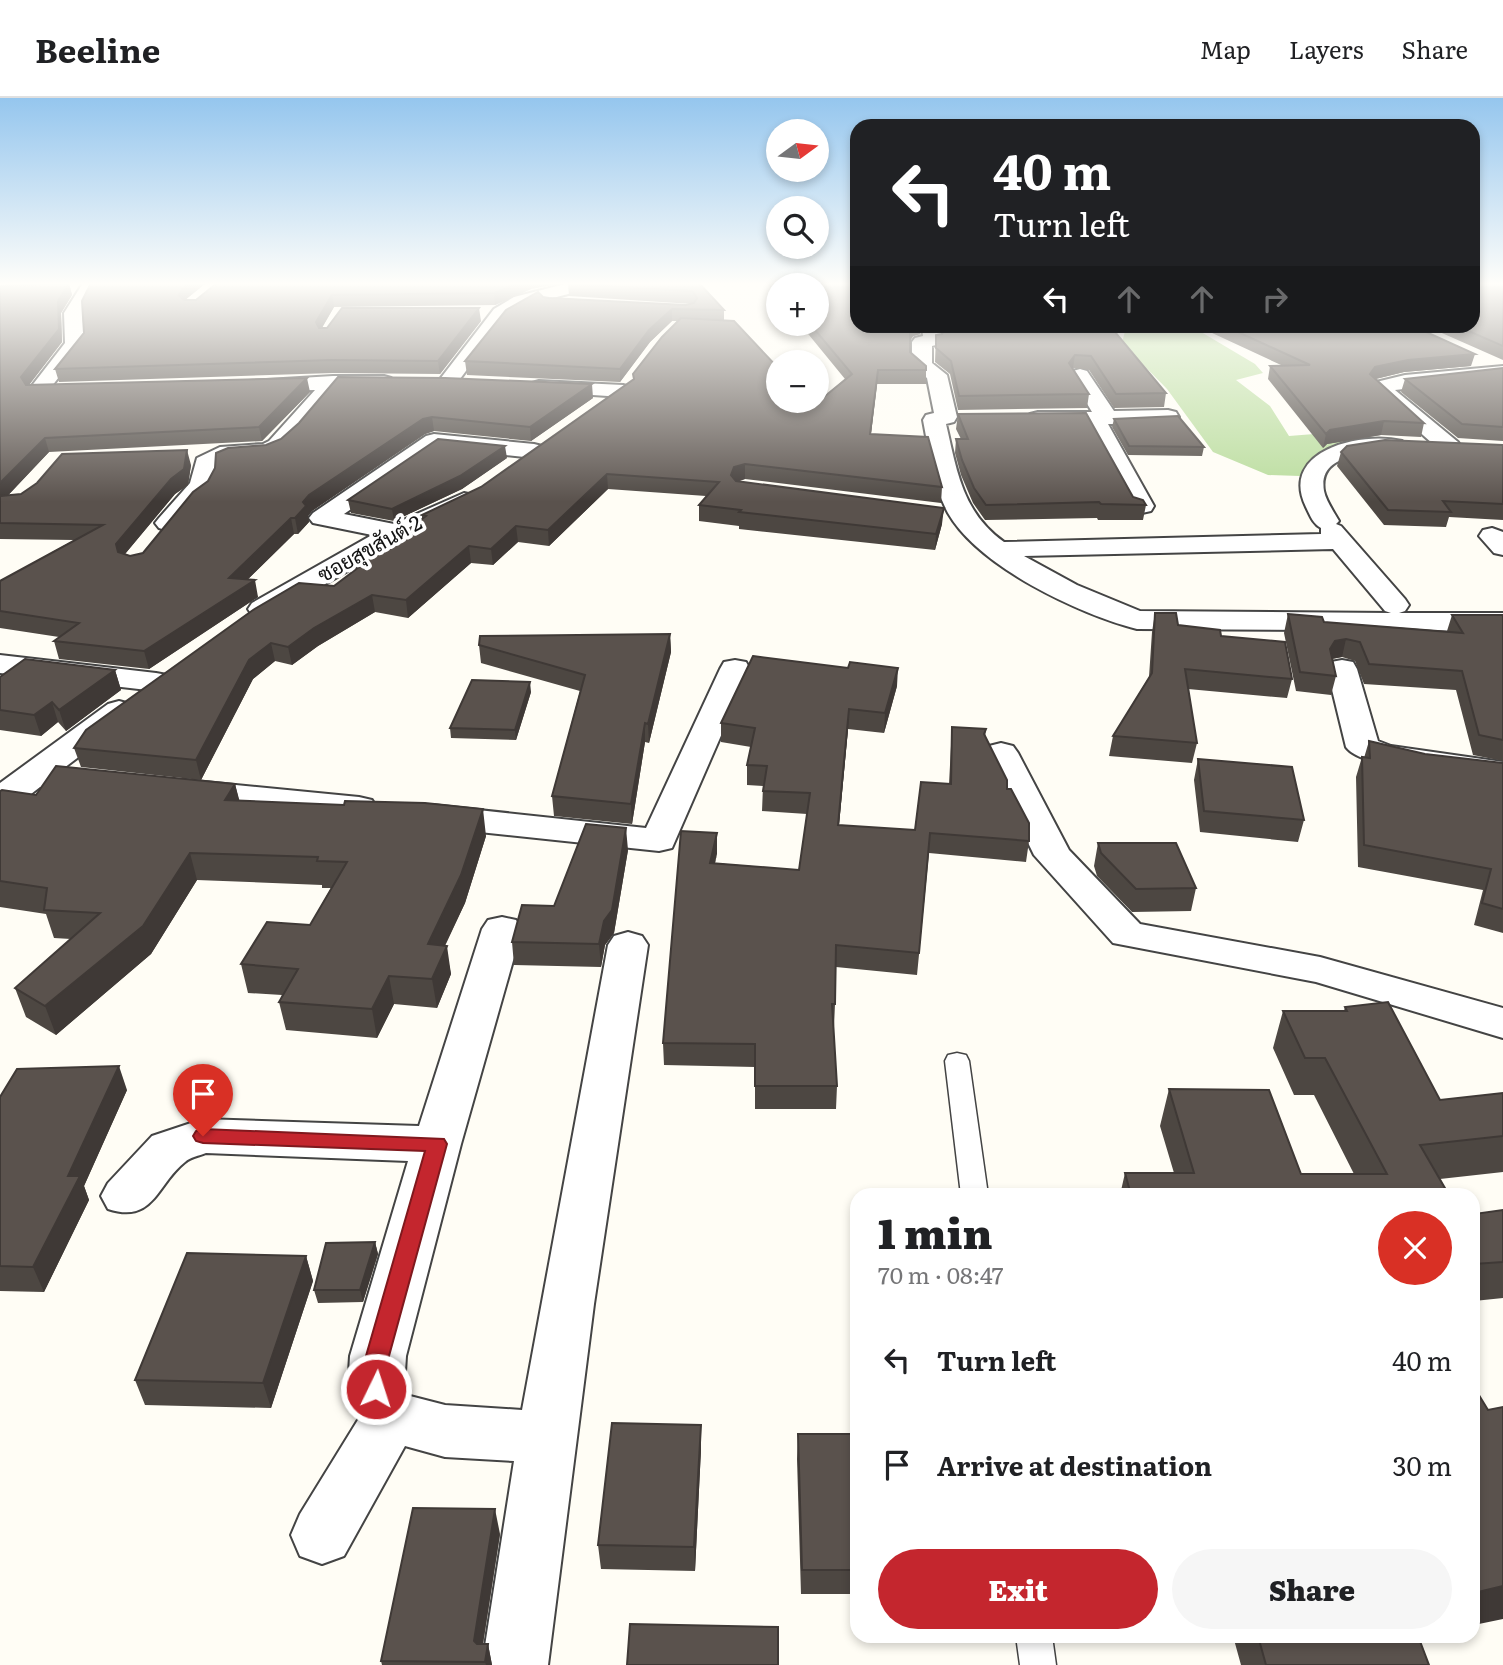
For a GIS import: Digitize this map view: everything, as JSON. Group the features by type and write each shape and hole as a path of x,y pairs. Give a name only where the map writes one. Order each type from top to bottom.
{"street":[{"path":"64,391 37,392 65,356"},
{"path":"447,383 467,356"},
{"path":"922,356 922,365 937,375 946,416 934,420"},
{"path":"1472,356 1503,371"},
{"path":"1450,447 1379,387 1405,381 1503,371"},
{"path":"1080,375 1142,506"},
{"path":"179,455 268,451 277,446 333,382"},
{"path":"239,385 333,382 473,384"},
{"path":"522,386 627,386 590,414"},
{"path":"1013,419 1168,417"},
{"path":"934,420 974,420"},
{"path":"934,420 949,486 962,516 997,551 1109,611 1137,620 1503,622"},
{"name":"ซอยสุขสันต์ 2","path":"245,619 397,532 472,496 545,444 434,441 322,518 397,532"},
{"path":"1395,605 1333,531 1311,489 1315,471 1335,452 1381,445 1476,449"},
{"path":"152,542 186,501 200,490 204,483 205,463 220,454"},
{"path":"935,513 962,516"},
{"path":"1013,548 1333,531"},
{"path":"1129,610 1395,605 1503,611"},
{"path":"0,664 167,674 36,776 0,800"},
{"path":"36,776 659,840 735,669"},
{"path":"1342,669 1363,747 1384,755 1503,772"},
{"path":"1001,753 1053,855 1127,934 1320,970 1503,1023"},
{"path":"502,929 437,1144 378,1356 376,1389 391,1417 445,1431 545,1437"},
{"path":"514,1665 545,1437 587,1175 628,945"},
{"path":"126,1195 169,1148 203,1136 437,1144"},
{"path":"321,1535 391,1417"}],"lane":[{"path":"957,1062 974,1188"},
{"path":"1035,1643 1038,1665"}],"green space":[{"path":"1135,356 1242,356 1263,373 1236,380 1270,406 1289,436 1352,431 1371,443 1318,455 1300,476 1268,475 1213,452 1167,389"}],"building":[{"path":"0,356 38,356 21,377 26,385 307,378 259,427 45,438 0,483"},
{"path":"65,356 442,356 438,361 331,360 55,369"},
{"path":"469,356 630,356 620,369 465,361"},
{"path":"647,356 766,356 766,413 829,413 829,393 852,374 837,356 915,356 926,366 926,370 878,370 870,434 928,437 942,487 745,464 734,467 731,475 736,481 944,508 936,534 699,505 719,482 607,474 548,530 516,526 491,549 469,546 406,600 372,595 314,628 288,647 271,643 249,660 196,760 74,748 86,730 253,610 299,583 334,586 426,516 422,515 481,487 634,379 633,374"},
{"path":"945,356 1074,356 1069,363 1089,394 959,396 951,361"},
{"path":"1091,356 1135,356 1166,393 1116,394"},
{"path":"1291,356 1451,356 1408,360 1375,367 1370,374 1424,423 1384,421 1330,430 1326,434 1270,366 1310,365"},
{"path":"1503,368 1503,427 1462,424 1405,379"},
{"path":"338,377 592,384 530,427 432,417 423,419 309,495 303,502 306,506 295,518 291,518 229,578 255,580 144,651 54,641 79,623 0,611 0,581 103,525 0,523 0,495 21,494 37,483 62,454 187,450 184,469 171,479 116,544 118,552 130,556 143,553 193,492 208,481 215,468 216,453 228,448 266,445 281,439 299,423"},
{"path":"1086,413 1133,497 1143,500 1146,505 1099,502 986,505 974,488 962,460 956,439 968,439 958,414"},
{"path":"1178,416 1204,447 1129,446 1114,419"},
{"path":"438,439 505,446 460,476 392,509 348,500"},
{"path":"1385,440 1503,445 1503,504 1443,501 1451,512 1388,510 1341,452 1347,446"},
{"path":"1155,613 1176,613 1178,625 1220,630 1221,636 1285,642 1292,679 1185,669 1197,743 1113,736 1152,673"},
{"path":"1288,614 1322,617 1324,622 1463,633 1452,615 1503,615 1503,740 1479,735 1462,671 1369,664 1360,642 1346,639 1335,641 1330,649 1336,676 1300,672"},
{"path":"670,634 648,724 645,723 631,804 552,796 585,675 479,645 480,636"},
{"path":"753,656 848,668 850,662 898,668 885,713 849,709 838,825 915,830 921,782 951,784 952,727 986,729 984,734 1007,780 1007,789 1011,789 1029,823 1029,841 930,833 919,953 836,945 835,1004 832,1004 837,1086 755,1086 755,1044 663,1043 681,831 717,833 710,863 799,870 810,793 763,791 767,766 747,765 755,728 721,723"},
{"path":"25,659 115,670 59,710 52,702 34,715 0,710 0,677"},
{"path":"472,680 530,682 515,730 450,728"},
{"path":"1369,741 1425,754 1503,763 1503,909 1482,903 1491,869 1364,845 1362,757 1370,758"},
{"path":"1198,759 1292,767 1304,820 1204,811"},
{"path":"56,766 235,784 225,800 344,805 345,801 425,803 483,809 461,875 428,944 447,946 432,979 389,976 372,1009 279,1002 298,969 241,964 267,922 310,925 347,862 317,861 318,857 190,853 143,926 45,1006 15,988 100,913 44,910 47,888 0,881 0,791 36,795"},
{"path":"586,824 626,828 612,910 604,921 599,944 512,942 522,905 554,906"},
{"path":"1098,843 1176,843 1196,888 1136,889 1101,853"},
{"path":"1388,1002 1440,1100 1503,1093 1503,1136 1420,1145 1445,1188 1129,1188 1125,1173 1194,1173 1169,1089 1269,1090 1301,1174 1387,1174 1325,1058 1305,1058 1283,1011 1347,1011 1345,1007"},
{"path":"119,1066 68,1176 80,1176 33,1267 0,1266 0,1097 17,1069"},
{"path":"1503,1210 1503,1262 1480,1264 1480,1213"},
{"path":"375,1242 360,1290 314,1290 326,1243"},
{"path":"187,1253 306,1256 263,1383 135,1380"},
{"path":"1480,1397 1488,1410 1503,1407 1503,1586 1480,1592"},
{"path":"612,1423 701,1425 694,1547 598,1545"},
{"path":"798,1434 850,1434 850,1570 802,1570"},
{"path":"413,1508 495,1509 474,1641 477,1644 488,1644 485,1662 381,1661"},
{"path":"630,1624 778,1627 778,1665 627,1665"},
{"path":"1260,1643 1421,1643 1429,1665 1266,1665"}],"route":[{"path":"203,1136 437,1144 378,1356 376,1389"}]}
